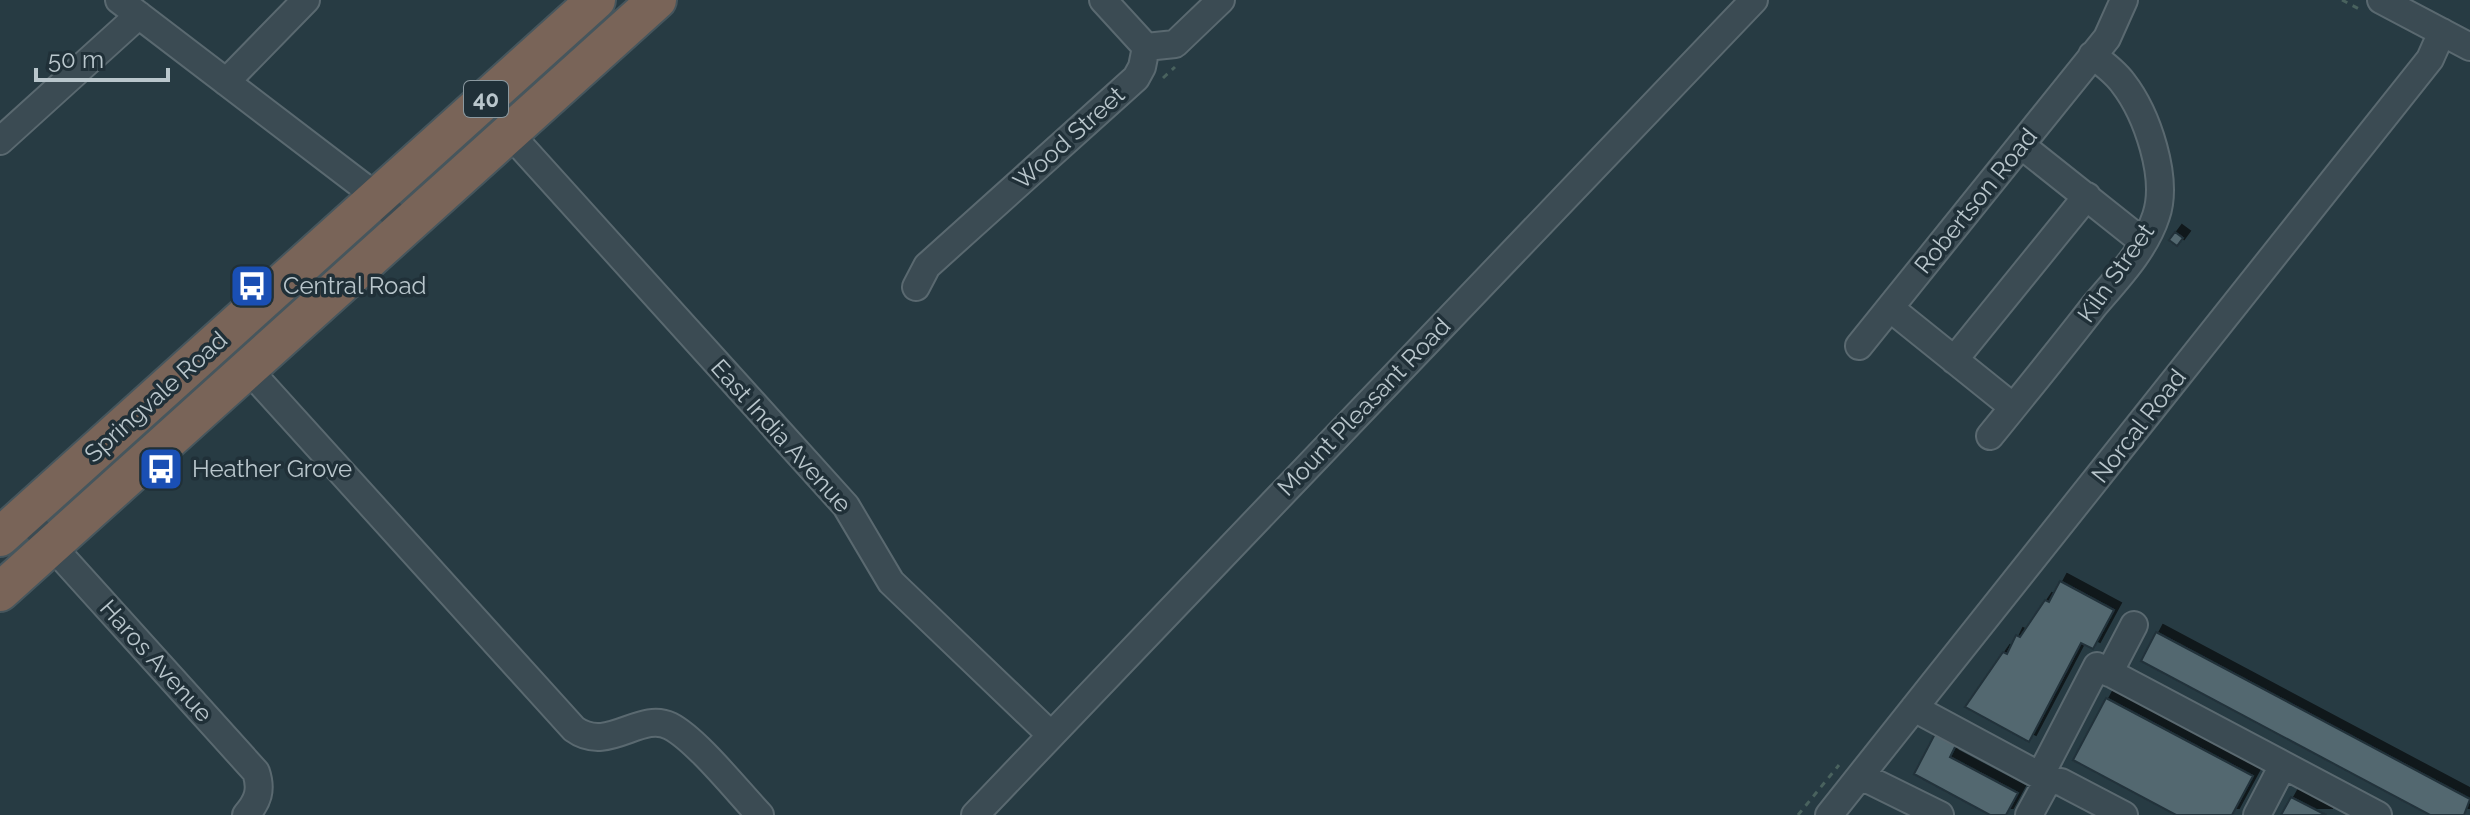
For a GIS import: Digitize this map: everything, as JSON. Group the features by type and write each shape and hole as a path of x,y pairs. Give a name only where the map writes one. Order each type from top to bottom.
{"highway":[{"name":"Springvale Road","path":"12,526 596,0"},
{"name":"Springvale Road","path":"19,563 248,369 657,0"}],"street":[{"path":"226,82 306,0"},
{"path":"1103,0 1146,47 1175,44 1221,0"},
{"name":"Mount Pleasant Road","path":"975,815 1754,0"},
{"path":"2092,55 2091,30 2105,0"},
{"name":"Robertson Road","path":"1859,346 2107,38 2124,0"},
{"path":"2381,0 2470,47"},
{"path":"0,141 129,7 377,197 405,228"},
{"name":"Norcal Road","path":"1829,815 2430,59 2442,32"},
{"name":"Wood Street","path":"916,287 927,266 1136,78 1146,47"},
{"name":"Kiln Street","path":"1990,436 2143,242 2160,203 2162,176 2158,162 2125,85 2092,55"},
{"name":"East India Avenue","path":"510,134 846,506 891,582 1051,735"},
{"path":"2021,145 2143,242"},
{"path":"1954,360 2087,196"},
{"path":"1890,308 2013,407"},
{"path":"248,369 574,729 586,738 600,738 653,724 668,724 684,736 760,815"},
{"name":"Haros Avenue","path":"12,526 19,563 256,772 260,786 256,803 246,815"},
{"path":"2109,673 2134,625"},
{"path":"2029,815 2097,666 2378,815"},
{"path":"1914,708 2044,778 2061,782 2124,815"},
{"path":"2257,815 2283,765"},
{"path":"1861,776 1940,815"}],"building":[{"path":"2175,232 2183,238 2177,246 2169,240"},
{"path":"2060,581 2114,610 2093,649 2081,643 2029,742 1965,707 2003,652 2007,654 2016,635 2020,637 2045,600 2049,602"},
{"path":"2156,632 2470,799 2464,815 2430,815 2141,661"},
{"path":"2106,698 2253,776 2232,815 2176,815 2073,760"},
{"path":"1937,730 1958,741 1950,757 2018,793 2006,815 1990,815 1914,774"},
{"path":"2291,797 2326,815 2281,815"}],"place":[{"name":"Central Road","path":"252,286"},
{"name":"Heather Grove","path":"161,469"}]}
